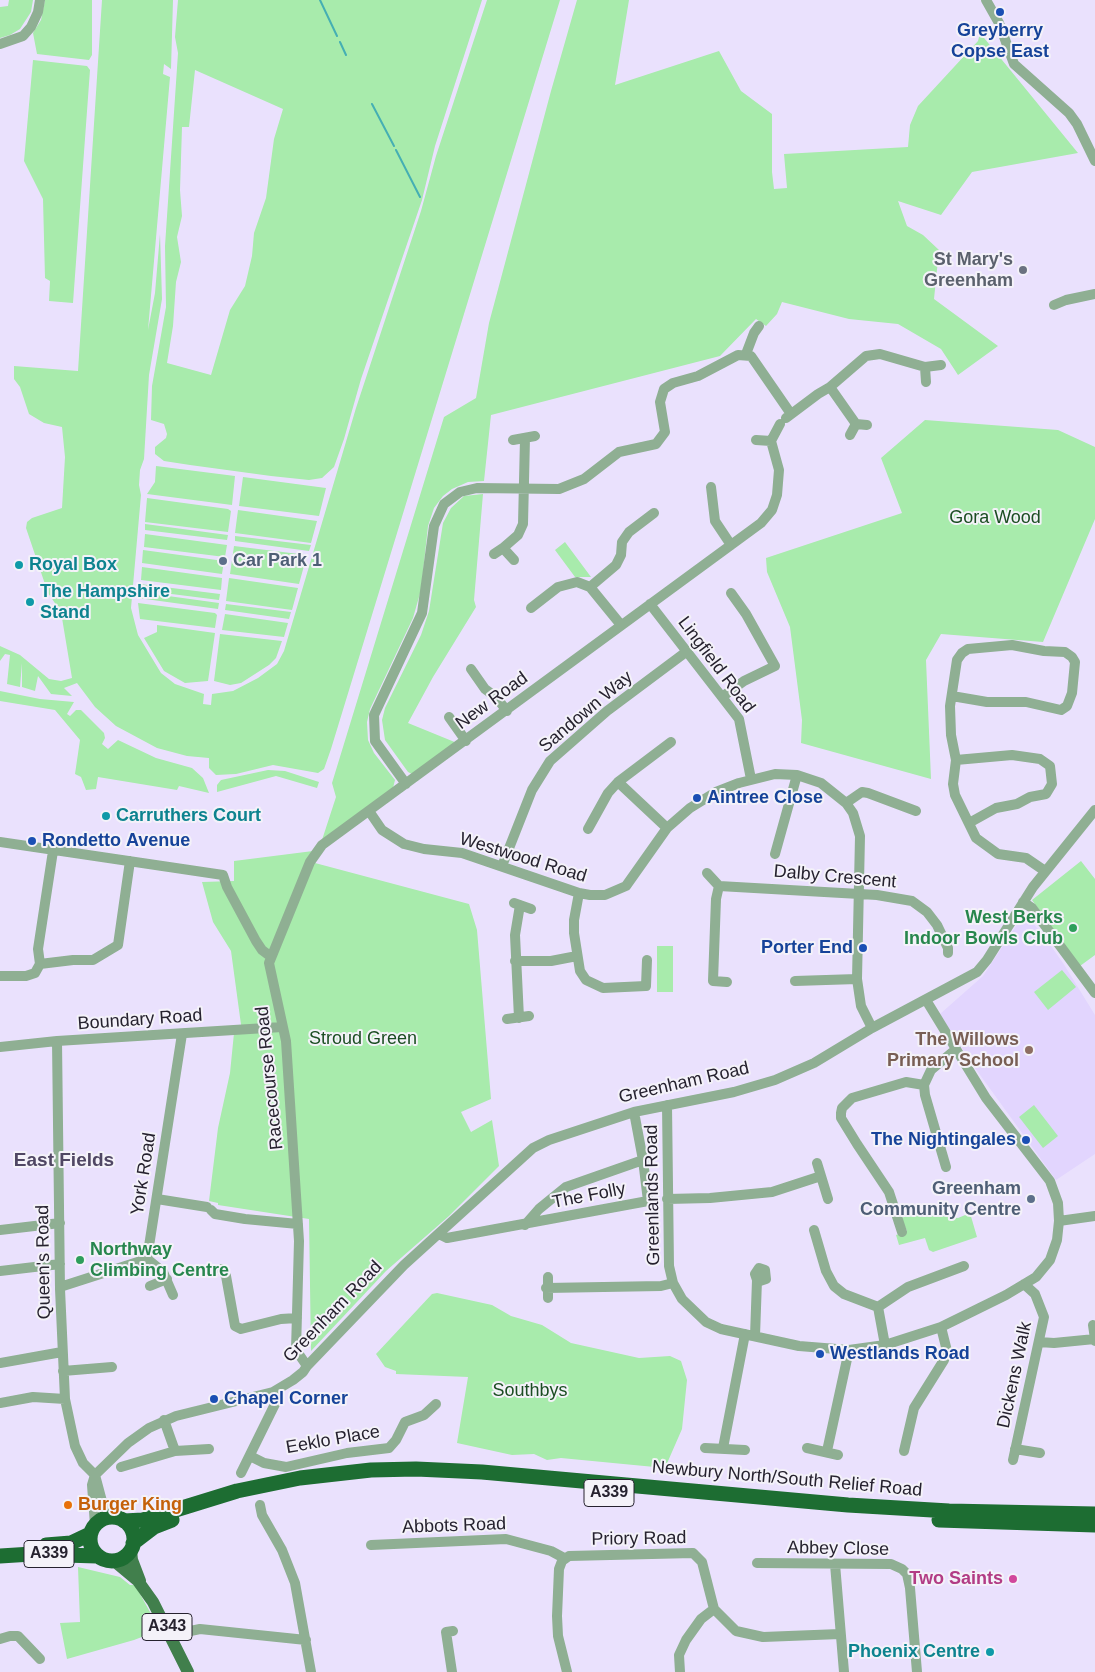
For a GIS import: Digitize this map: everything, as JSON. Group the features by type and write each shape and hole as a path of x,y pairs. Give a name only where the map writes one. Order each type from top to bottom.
{"highway":[{"name":"Newbury North/South Relief Road","path":"119,1520 143,1520 189,1504 283,1481 354,1472 416,1469 510,1474 848,1505 958,1511 1095,1514"},
{"name":"Newbury North/South Relief Road","path":"132,1546 146,1532 165,1522 227,1503 276,1492 350,1482 421,1479 500,1483 845,1514 970,1522 1095,1525"},
{"path":"102,1520 119,1520 131,1529 132,1546 124,1558 114,1561 105,1560 97,1556 91,1546 93,1530 102,1520"},
{"name":"A339","path":"0,1547 71,1543 93,1530"},
{"name":"A339","path":"0,1556 32,1554 97,1556"}],"main road":[{"name":"A343","path":"132,1546 141,1584 171,1635 188,1672"},
{"name":"A343","path":"114,1561 141,1584"}],"street":[{"path":"0,44 23,36 36,19 40,0"},
{"path":"986,0 999,23 1014,64 1069,113 1078,124 1095,161"},
{"path":"1054,305 1066,300 1095,294"},
{"path":"746,354 759,326"},
{"path":"406,784 378,746 373,723 374,715 422,613 437,518 444,504 467,489 559,489 584,479 619,452 656,444 665,432 660,402 661,395 667,386 698,376 738,355 746,354 753,358 791,414"},
{"path":"756,440 771,441 781,423 791,414 830,388 858,361 872,354 892,356 925,367 941,365"},
{"path":"925,367 926,382"},
{"path":"830,388 862,424 850,435"},
{"path":"494,554 521,530 530,437 513,440"},
{"name":"New Road","path":"270,956 310,862 322,845 761,523 774,506 779,470 771,441"},
{"path":"711,487 715,520 731,545"},
{"path":"590,587 616,565 621,554 622,542 628,532 654,513"},
{"path":"503,548 514,560"},
{"path":"531,608 564,584 577,582 590,587 621,626"},
{"path":"722,697 744,681 777,668 746,614 731,593"},
{"name":"Lingfield Road","path":"650,604 734,712 742,728 751,779"},
{"path":"952,696 987,702 1026,702 1057,711 1067,706 1072,693 1075,662 1069,654 1012,645 972,648 964,651 957,660 952,696 950,721 956,760 953,784 955,795 976,838 998,854 1026,858 1045,871"},
{"name":"Sandown Way","path":"502,866 532,790 550,761 607,711 686,652"},
{"path":"471,669 485,689 496,697 507,711"},
{"path":"449,717 466,741"},
{"path":"588,829 608,793 618,782 671,742"},
{"path":"956,760 1012,755 1040,759 1050,766 1052,784 1046,794 1030,797 1017,804 996,808 969,823"},
{"name":"Westwood Road","path":"369,811 382,830 404,844 424,849 462,853 579,893 605,895 626,886 667,828 690,808 707,797 751,779 775,774 797,775 821,783 846,803 855,821 861,844 857,979 861,1006 872,1028"},
{"path":"775,854 797,775"},
{"path":"618,782 667,828"},
{"path":"846,803 862,792 882,796 904,812 916,811"},
{"name":"Greenham Road","path":"95,1475 139,1435 164,1420 201,1408 273,1392 293,1380 303,1372 306,1366 392,1277 533,1148 549,1140 634,1112 734,1092 775,1080 814,1063 872,1028 977,972 987,960 1023,902 1045,871 1095,810"},
{"path":"0,842 223,875 227,888 256,941 262,950 270,956"},
{"path":"0,976 26,976 35,973 40,964 38,949 53,851"},
{"path":"40,964 73,960 93,960 118,945 130,861"},
{"path":"707,873 719,886 716,899 713,981 727,982"},
{"name":"Dalby Crescent","path":"719,886 858,895 912,901 926,912 937,925 948,948 948,953"},
{"path":"579,893 574,920 577,956 580,971 586,980 604,988 646,986 647,960"},
{"path":"1023,902 1032,908 1095,993"},
{"path":"507,1019 524,1017 515,961 517,904 530,910"},
{"name":"Racecourse Road","path":"270,956 269,963 286,1041 300,1267 296,1350 306,1366"},
{"path":"515,961 551,961 577,956"},
{"path":"795,981 857,979"},
{"path":"547,1288 661,1286 673,1283 691,1310 710,1325 799,1346 849,1350 885,1345 941,1327 1036,1277 1050,1260 1057,1240 1058,1202 1050,1181 986,1098 926,1000"},
{"name":"Boundary Road","path":"0,1047 57,1041 282,1027"},
{"name":"York Road","path":"147,1259 182,1034"},
{"name":"Queen's Road","path":"57,1041 60,1287 65,1399 75,1446 83,1463 95,1475"},
{"path":"946,1167 925,1095 924,1084 931,1070 955,1050"},
{"path":"902,1232 889,1192 856,1144 842,1118 842,1108 852,1098 906,1082 924,1084"},
{"name":"Greenlands Road","path":"667,1105 669,1266 673,1283"},
{"name":"The Folly","path":"439,1234 447,1238 648,1201 634,1112"},
{"name":"The Folly","path":"525,1225 539,1209 566,1187 643,1160"},
{"path":"817,1163 828,1199"},
{"path":"668,1199 710,1198 772,1192 821,1176"},
{"path":"156,1199 209,1208 215,1214 298,1224"},
{"path":"1059,1221 1095,1216"},
{"path":"0,1230 60,1223"},
{"path":"814,1230 826,1271 834,1286 844,1294 878,1308"},
{"path":"60,1287 147,1259 163,1272 173,1295"},
{"path":"0,1271 60,1264"},
{"path":"878,1308 908,1287 941,1280 964,1266"},
{"path":"221,1269 226,1276 235,1326 241,1329 281,1319 297,1318"},
{"path":"150,1286 167,1279"},
{"path":"723,1448 750,1335 757,1280"},
{"name":"Dickens Walk","path":"1013,1460 1044,1317 1042,1307 1035,1294 1024,1284"},
{"path":"878,1308 885,1345"},
{"path":"1039,1342 1054,1343 1095,1340 1093,1325"},
{"path":"904,1451 914,1408 944,1360 947,1351 941,1327"},
{"path":"828,1451 849,1350"},
{"path":"0,1363 62,1352"},
{"path":"63,1371 112,1367"},
{"path":"241,1473 275,1404 273,1392"},
{"path":"0,1403 33,1397 65,1399"},
{"name":"Eeklo Place","path":"250,1456 264,1463 286,1467 347,1453 397,1448 405,1422 424,1415 436,1404"},
{"path":"164,1420 175,1450"},
{"path":"705,1448 745,1450"},
{"path":"808,1448 828,1451 838,1455"},
{"path":"121,1467 175,1450 209,1449"},
{"name":"Dickens Walk","path":"1015,1449 1040,1453"},
{"path":"95,1475 101,1500 119,1520"},
{"path":"93,1530 92,1485 95,1475"},
{"path":"260,1505 262,1515 282,1550 295,1583 312,1672"},
{"name":"Abbots Road","path":"370,1545 506,1539 551,1551 564,1558"},
{"name":"Priory Road","path":"564,1558 693,1553 702,1562 714,1609 732,1628 749,1635 801,1637 840,1634"},
{"path":"564,1558 559,1568 556,1621 567,1672"},
{"name":"Abbey Close","path":"757,1563 891,1564 905,1571 910,1588 917,1672"},
{"path":"835,1564 844,1672"},
{"path":"680,1672 679,1655 686,1640 701,1620 714,1609"},
{"path":"171,1635 200,1629 306,1640"},
{"path":"452,1672 446,1632 453,1631"},
{"path":"0,1639 18,1636 40,1659"}],"shaded area":[{"name":"The Willows Primary School","path":"1024,914 1041,932 1063,963 1095,1015 1095,1154 1056,1180 975,1068 940,1014 983,976"}],"green space":[{"path":"9,0 33,0 31,12 20,29 0,38 0,7 8,6"},
{"path":"45,0 92,0 92,55 89,60 37,54 33,33 41,20"},
{"path":"102,0 173,0 171,69 164,64 163,74 170,77 148,330 155,293 160,234 162,299 149,375 144,459 140,470 139,485 141,495 131,608 138,635 161,673 175,684 204,694 203,704 211,705 212,694 233,691 258,678 277,664 284,651 356,408 421,211 436,156 487,0 560,0 331,749 324,769 318,773 273,765 236,774 216,775 209,768 209,758 187,756 157,748 116,726 95,707 77,683 64,688 72,696 51,694 38,676 35,691 22,687 22,663 20,687 7,684 10,655 5,654 0,661 0,646 20,655 49,679 61,681 72,678 61,612 48,593 26,528 27,522 32,518 62,508 65,457 62,427 44,423 29,414 20,387 14,379 14,366 78,371"},
{"path":"178,0 482,0 435,146 422,200 361,379 344,439 334,467 322,478 309,480 190,465 164,461 155,454 155,447 166,438 167,434 164,424 151,420 152,386 166,307 165,246 178,53 175,37","holes":["195,70 283,109 274,139 266,198 254,233 252,256 245,286 230,310 211,375 167,363 173,326 176,282 181,262 177,237 182,216 180,190 182,127 189,127"]},
{"path":"577,0 629,0 615,85 719,51 741,91 772,114 772,172 774,189 787,188 784,154 908,147 910,125 918,106 978,41 980,33 1078,153 972,172 941,215 898,201 907,226 923,235 939,250 934,299 998,346 958,375 941,349 898,324 849,319 782,302 777,314 766,326 756,319 720,356 491,415 484,481 468,482 452,489 443,496 434,508 428,526 421,590 413,618 370,709 367,722 368,740 374,753 395,780 393,788 321,843 336,797 332,783 444,417 476,398 489,323"},
{"path":"33,60 87,66 90,70 73,303 49,301 50,281 45,278 43,199 24,161"},
{"name":"Gora Wood","path":"925,420 1058,430 1095,447 1095,519 1043,642 941,634 926,660 931,779 801,743 802,720 790,627 767,572 766,558 902,513 881,458"},
{"path":"156,466 235,476 232,505 147,494 155,482"},
{"path":"243,477 326,488 319,516 239,506"},
{"path":"483,494 474,600 476,607 433,677 408,723 457,743 412,774 408,772 385,740 382,720 385,708 421,635 429,611 443,523 451,508 464,496"},
{"path":"147,498 228,509 231,511 228,532 145,522"},
{"path":"238,510 317,521 311,543 235,533"},
{"path":"145,524 228,535 227,540 145,530"},
{"path":"145,534 227,545 225,557 144,547"},
{"path":"235,536 311,545 309,551 235,541"},
{"path":"565,542 591,577 575,577 555,550"},
{"path":"234,546 307,555 299,584 230,574"},
{"path":"143,550 224,561 222,574 142,563"},
{"path":"142,567 222,578 221,590 141,580"},
{"path":"229,578 298,588 292,610 226,601"},
{"path":"140,584 220,594 219,600 140,590"},
{"path":"139,592 219,603 218,609 138,598"},
{"path":"138,603 215,613 217,615 215,628 140,619"},
{"path":"226,604 291,612 289,619 225,610"},
{"path":"225,614 288,623 284,637 222,630"},
{"path":"157,625 215,633 208,681 185,683 164,671 144,638 157,632"},
{"path":"220,634 282,641 276,658 269,665 241,683 230,685 214,681"},
{"path":"0,691 40,699 74,702 67,714 70,716 76,710 81,710 104,733 105,738 102,744 108,749 118,740 156,758 192,768 203,778 209,793 179,786 177,790 98,777 96,789 86,790 81,777 75,774 80,740 55,710 0,701"},
{"path":"268,770 285,771 319,782 317,788 276,776 217,792 217,785 221,780"},
{"name":"Stroud Green","path":"313,851 315,863 469,904 477,930 491,1099 461,1112 471,1132 492,1120 499,1166 449,1216 386,1271 311,1351 309,1219 218,1205 218,1203 209,1201 218,1128 230,1073 234,1033 242,1032 231,951 213,922 202,882 234,881 234,861"},
{"name":"West Berks Indoor Bowls Club","path":"1081,861 1095,879 1095,955 1080,966 1032,900"},
{"path":"657,946 673,946 673,992 657,992"},
{"path":"1062,970 1076,987 1048,1010 1034,992"},
{"path":"1034,1105 1058,1136 1043,1148 1019,1117"},
{"path":"918,1213 958,1218 970,1213 977,1237 933,1252 929,1250 925,1238 899,1245 896,1235 907,1231 901,1218"},
{"name":"Southbys","path":"437,1293 492,1305 511,1316 542,1325 571,1343 639,1358 670,1356 681,1361 687,1380 682,1429 665,1468 561,1458 547,1460 534,1454 512,1455 457,1443 468,1377 396,1374 396,1371 385,1367 376,1354 432,1294"},
{"path":"78,1567 120,1577 130,1585 135,1585 160,1630 134,1640 67,1659 60,1623 80,1622"}],"waterway":[{"path":"320,0 337,36"},
{"path":"340,42 346,55"},
{"path":"372,104 394,146"},
{"path":"396,150 420,197"}],"place":[{"name":"Greyberry Copse East","path":"1000,12"},
{"name":"St Mary's Greenham","path":"1023,270"},
{"name":"Car Park 1","path":"223,561"},
{"name":"Royal Box","path":"19,565"},
{"name":"The Hampshire Stand","path":"30,602"},
{"name":"Aintree Close","path":"697,798"},
{"name":"Carruthers Court","path":"106,816"},
{"name":"Rondetto Avenue","path":"32,841"},
{"name":"West Berks Indoor Bowls Club","path":"1073,928"},
{"name":"Porter End","path":"863,948"},
{"name":"The Willows Primary School","path":"1029,1050"},
{"name":"The Nightingales","path":"1026,1140"},
{"name":"Greenham Community Centre","path":"1031,1199"},
{"name":"Northway Climbing Centre","path":"80,1260"},
{"name":"Westlands Road","path":"820,1354"},
{"name":"Chapel Corner","path":"214,1399"},
{"name":"Burger King","path":"68,1505"},
{"name":"Two Saints","path":"1013,1579"},
{"name":"Phoenix Centre","path":"990,1652"}],"district":[{"name":"East Fields","path":"64,1161"}]}
